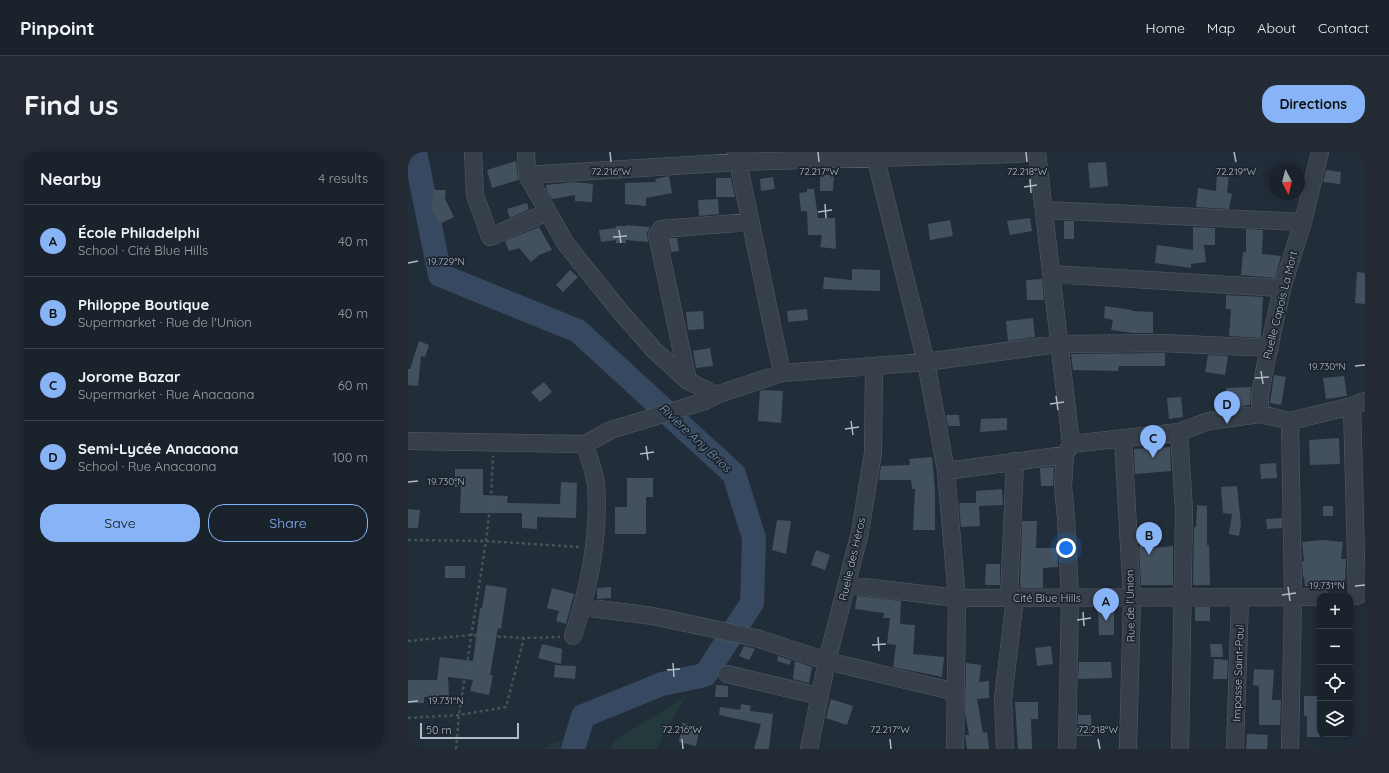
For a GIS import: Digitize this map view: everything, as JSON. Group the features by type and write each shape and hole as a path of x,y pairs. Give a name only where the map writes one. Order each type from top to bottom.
{"street":[{"path":"473,152 474,195 490,237 548,212"},
{"path":"526,152 527,175 566,244 618,310 654,350 688,381 711,398"},
{"path":"527,175 737,157 1037,152 1051,274 1068,450 1063,486 1070,598 1067,749"},
{"name":"Ruelle Capois La Mort","path":"1260,414 1260,395 1282,288 1303,222 1320,152"},
{"path":"874,155 926,362 946,471 957,598 955,749"},
{"path":"737,157 782,373"},
{"path":"1044,210 1303,222"},
{"path":"688,381 657,236 658,232 661,229 750,222"},
{"path":"1051,274 1282,288"},
{"path":"408,441 585,444 611,430 711,398 782,373 926,362 1058,344 1163,343 1270,348"},
{"name":"Ruelle des Héros","path":"809,749 827,661 860,532 872,453 874,367"},
{"path":"946,471 1015,461 1123,438 1179,432 1209,421 1260,414 1290,421 1359,404 1357,596"},
{"path":"1290,421 1293,597 1290,749"},
{"path":"1179,432 1184,511 1184,598 1180,749"},
{"name":"Rue de l'Union","path":"1123,438 1132,598 1128,749"},
{"path":"573,636 583,607 594,548 596,484 585,444"},
{"path":"1005,749 1004,699 1012,598 1015,461"},
{"name":"Cité Blue Hills","path":"847,585 957,598 1317,597"},
{"name":"Impasse Saint-Paul","path":"1235,749 1240,598"},
{"path":"583,607 653,616 756,638 827,661 956,692"},
{"path":"727,674 819,696"}],"path":[{"path":"456,749 459,715 486,541 491,498 494,443"},
{"path":"408,540 486,541 594,548"},
{"path":"408,641 471,635 524,638 573,636"},
{"path":"408,718 459,715 506,707 524,638"}],"green space":[{"path":"686,696 656,749 611,749 614,741"},
{"path":"559,741 561,749 542,749"}],"building":[{"path":"516,161 518,180 492,188 487,170"},
{"path":"1106,162 1108,186 1090,188 1088,163"},
{"path":"1326,170 1341,172 1340,184 1323,182"},
{"path":"1217,173 1229,174 1227,193 1232,194 1229,209 1196,207 1198,188 1216,191"},
{"path":"820,175 834,175 833,191 820,191"},
{"path":"669,176 672,193 646,198 646,206 625,204 625,183 656,182 655,179"},
{"path":"773,177 775,189 761,191 760,179"},
{"path":"716,178 731,178 735,197 716,197"},
{"path":"574,182 593,184 592,202 575,201 575,195 552,199 547,191 546,185"},
{"path":"807,189 814,189 818,218 835,218 836,249 820,247 822,235 808,235 807,211 801,211 799,193 807,192"},
{"path":"433,190 446,190 445,199 454,217 439,224 432,209"},
{"path":"718,199 719,214 699,216 698,200"},
{"path":"527,203 529,209 510,218 507,209"},
{"path":"1030,218 1032,231 1010,235 1007,221"},
{"path":"950,220 953,236 930,240 928,224"},
{"path":"1064,221 1074,221 1074,239 1064,239"},
{"path":"626,225 650,227 647,233 648,242 626,240 626,243 616,243 616,240 601,242 599,230"},
{"path":"539,227 552,250 539,255 531,262 519,248 509,251 505,241"},
{"path":"1193,227 1215,228 1215,245 1204,245 1206,262 1191,264 1191,268 1155,263 1157,245 1193,250"},
{"path":"1246,229 1263,230 1262,254 1281,256 1275,278 1241,275 1243,252 1246,252"},
{"path":"668,238 677,238 679,251 671,252"},
{"path":"852,269 880,270 880,291 823,289 824,277 852,280"},
{"path":"570,270 578,277 563,292 556,285"},
{"path":"1357,272 1365,273 1365,304 1355,303"},
{"path":"1042,279 1044,300 1027,300 1026,280"},
{"path":"1226,295 1263,297 1261,338 1229,336 1231,309 1226,309"},
{"path":"1105,306 1132,311 1153,312 1153,333 1133,333 1111,330 1113,320 1104,318"},
{"path":"807,309 808,320 788,322 787,311"},
{"path":"703,311 704,329 688,330 686,312"},
{"path":"1033,318 1035,337 1008,341 1006,321"},
{"path":"419,341 429,345 425,357 421,356 418,386 408,385 408,369 410,369"},
{"path":"710,348 713,366 696,368 693,351"},
{"path":"1165,353 1165,366 1119,366 1118,371 1073,370 1071,354"},
{"path":"1208,355 1228,356 1225,375 1205,372"},
{"path":"1274,375 1286,377 1281,405 1270,403"},
{"path":"1344,376 1347,396 1326,399 1323,378"},
{"path":"544,382 552,392 540,402 531,392"},
{"path":"1251,387 1250,405 1226,409 1226,388"},
{"path":"760,391 783,391 781,423 758,421"},
{"path":"1181,397 1183,417 1169,419 1167,398"},
{"path":"946,415 959,415 960,426 948,426"},
{"path":"1007,418 1007,430 980,432 981,419"},
{"path":"1339,438 1340,464 1310,465 1309,440"},
{"path":"1170,447 1171,471 1135,474 1134,449"},
{"path":"932,457 935,491 935,530 913,530 915,489 912,489 911,480 879,480 881,466 910,465 909,459"},
{"path":"1276,463 1277,478 1261,479 1260,464"},
{"path":"1054,467 1053,486 1041,486 1040,468"},
{"path":"455,469 483,469 483,495 508,496 507,503 560,504 561,482 577,483 576,518 537,517 537,529 522,528 522,513 460,513 461,487 455,487"},
{"path":"627,478 653,478 653,497 646,497 646,534 615,534 615,507 627,507"},
{"path":"1237,486 1241,525 1239,536 1229,534 1232,514 1223,513 1221,487"},
{"path":"1002,489 1003,505 979,506 980,526 961,527 959,503 976,503 976,491"},
{"path":"1197,505 1207,506 1207,545 1209,545 1210,585 1193,585 1194,527 1196,527"},
{"path":"1323,506 1333,506 1333,516 1323,516"},
{"path":"408,509 420,510 418,528 408,528"},
{"path":"1282,518 1282,528 1267,529 1266,519"},
{"path":"777,520 791,521 786,554 772,550"},
{"path":"1022,521 1037,521 1036,548 1057,548 1058,567 1043,568 1043,588 1021,588 1020,586"},
{"path":"1323,540 1343,542 1341,559 1346,559 1345,584 1320,583 1321,586 1305,586 1303,577 1302,561 1304,561 1302,542"},
{"path":"1139,546 1152,546 1152,548 1173,546 1173,585 1141,585"},
{"path":"816,550 830,555 825,570 811,565"},
{"path":"986,564 1000,564 1000,585 985,585"},
{"path":"445,566 465,566 465,578 445,578"},
{"path":"486,585 507,588 501,629 498,628 490,675 493,675 489,695 470,691 473,680 448,677 449,696 424,697 424,703 408,703 408,680 437,680 440,657 473,661 480,608 482,608"},
{"path":"611,587 611,598 597,599 597,588"},
{"path":"552,588 574,594 566,624 556,621 559,611 547,608"},
{"path":"857,596 901,601 900,624 915,625 913,654 944,657 942,677 893,667 896,645 887,644 890,618 883,618 884,613 855,609"},
{"path":"1195,607 1210,607 1210,621 1195,621"},
{"path":"1098,608 1114,608 1114,635 1099,635"},
{"path":"542,644 562,649 561,664 538,658"},
{"path":"1210,644 1222,644 1223,657 1211,657"},
{"path":"744,646 755,649 749,660 739,656"},
{"path":"1051,646 1053,664 1037,666 1035,648"},
{"path":"778,656 791,660 790,665 777,661"},
{"path":"1214,659 1228,660 1227,679 1213,679"},
{"path":"795,661 812,667 809,683 793,679"},
{"path":"1079,662 1111,662 1112,678 1078,679"},
{"path":"966,663 981,665 979,682 989,681 989,698 977,699 983,733 987,732 989,749 967,749 965,735 969,735 965,712"},
{"path":"555,665 576,666 575,679 554,677"},
{"path":"1254,669 1274,670 1272,700 1281,700 1280,725 1259,725 1259,686 1253,685"},
{"path":"716,685 728,686 728,697 715,697"},
{"path":"1304,696 1317,696 1317,737 1307,737 1307,716 1304,716"},
{"path":"831,699 853,706 847,725 826,718"},
{"path":"1015,702 1038,702 1038,719 1031,719 1032,749 1018,749"},
{"path":"741,704 751,706 750,711 773,714 769,749 754,749 761,724 719,715 720,707 740,710"},
{"path":"1078,715 1091,715 1092,736 1077,736"},
{"path":"682,723 700,727 696,746 679,742"},
{"path":"1247,734 1268,735 1267,749 1246,749"}],"waterway":[{"name":"Rivière Any Brios","path":"415,152 440,275 578,331 734,474 754,538 752,603 705,675 662,684 583,716 573,749"}],"place":[{"name":"Semi-Lycée Anacaona","path":"1227,424"},
{"name":"Jorome Bazar","path":"1153,458"},
{"name":"Philoppe Boutique","path":"1149,555"},
{"name":"École Philadelphi","path":"1106,621"}]}
